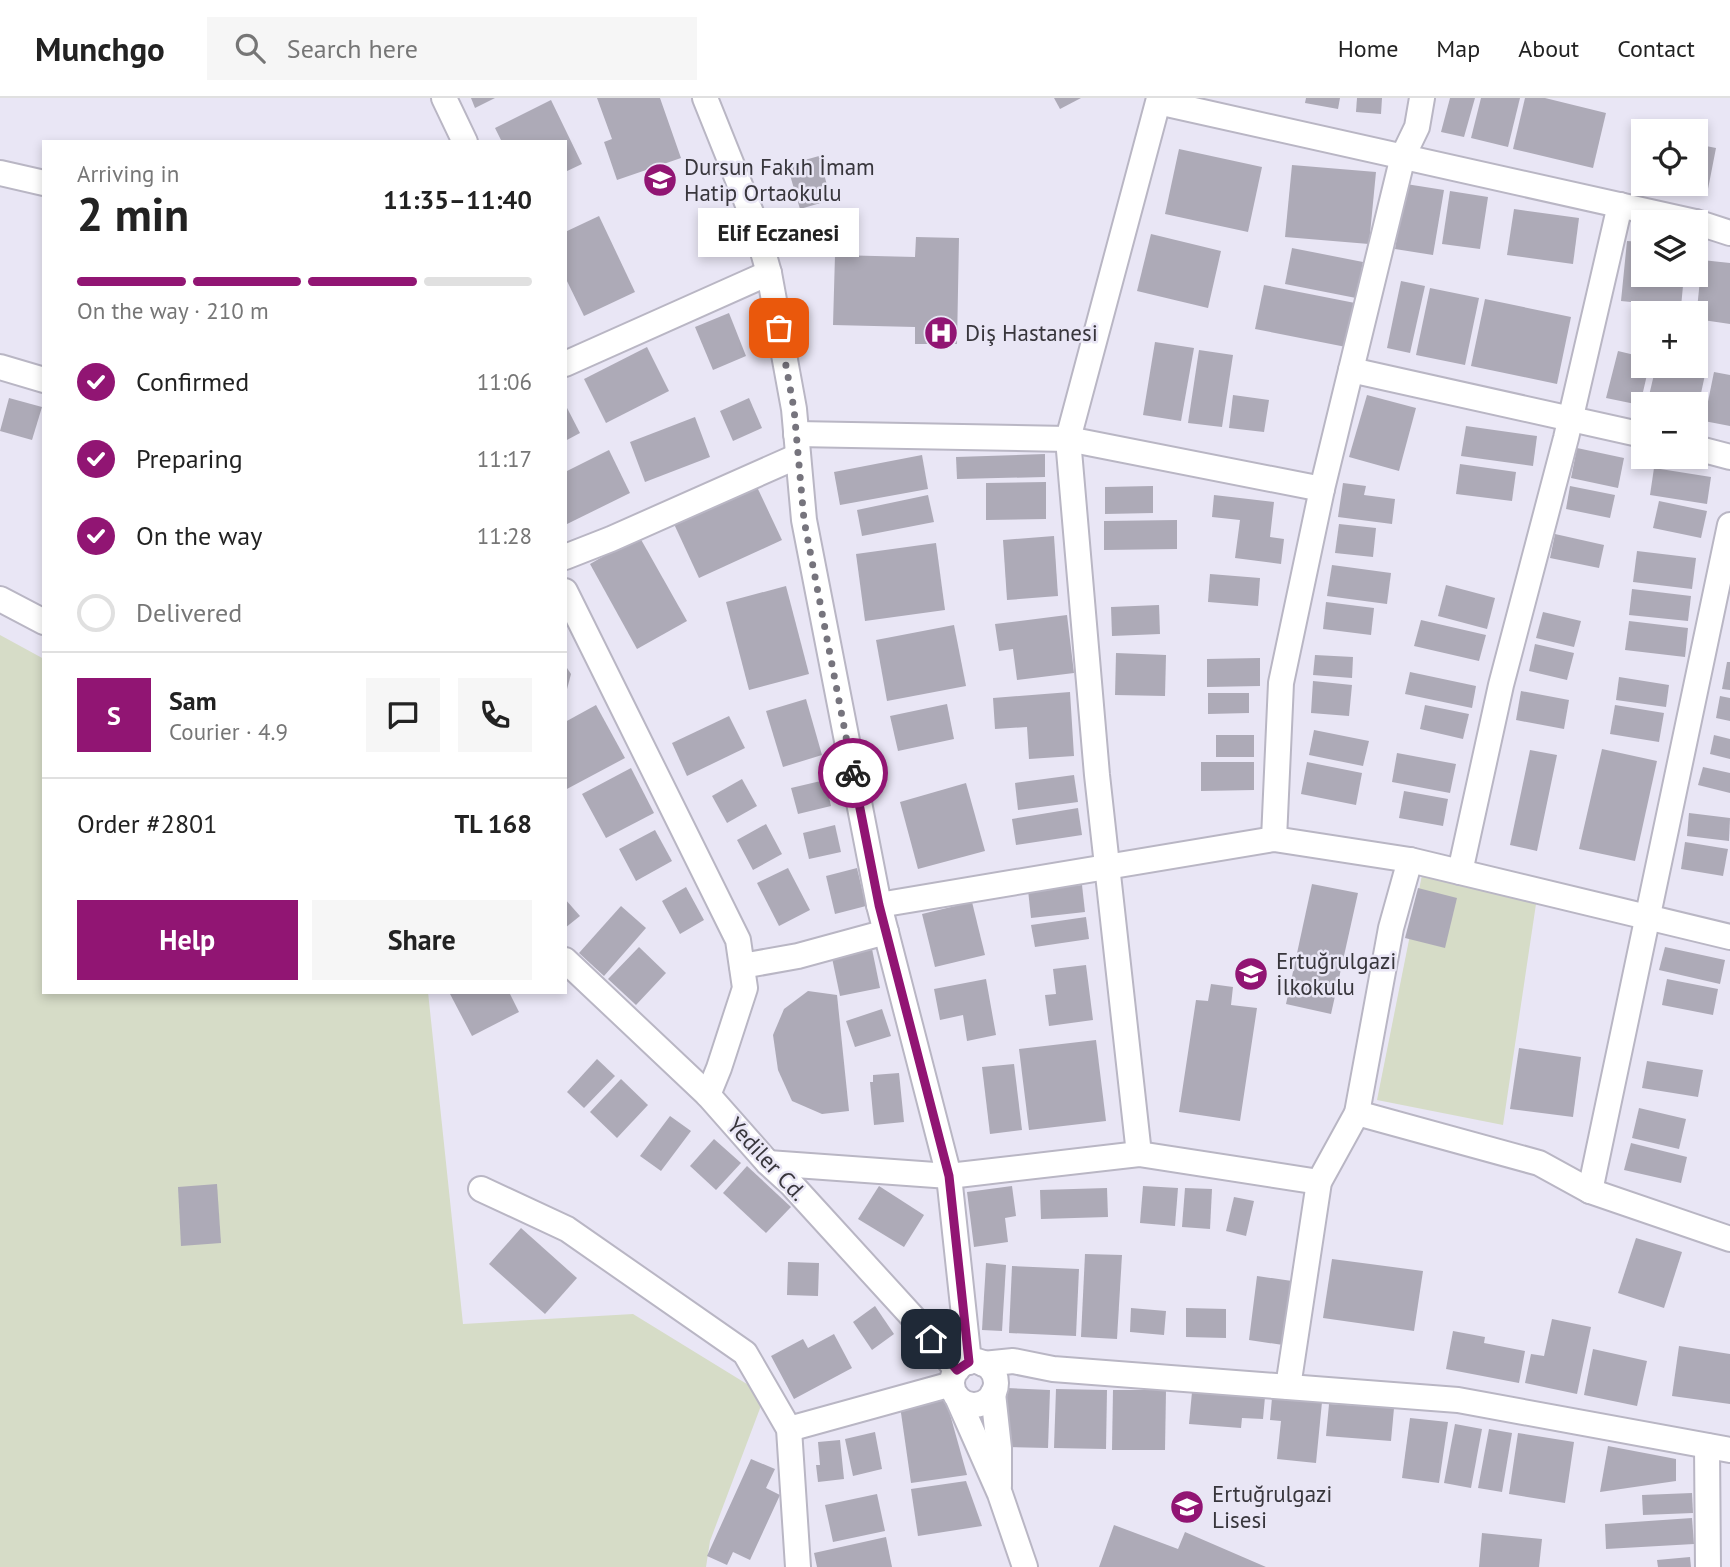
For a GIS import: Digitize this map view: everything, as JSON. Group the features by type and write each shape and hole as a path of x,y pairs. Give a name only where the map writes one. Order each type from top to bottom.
{"street":[{"path":"444,98 464,140"},
{"path":"705,98 754,220 769,273 794,409 804,520 879,905 949,1176 964,1375 970,1405 984,1402 994,1389 1053,1369"},
{"path":"1274,839 1281,683 1322,489 1404,156 1417,127 1422,98"},
{"path":"1139,1154 1097,775 1068,439 1158,102 1642,210"},
{"path":"0,173 42,183"},
{"path":"1460,872 1501,685 1571,418 1620,205"},
{"path":"1708,226 1730,233"},
{"path":"567,361 769,273"},
{"path":"0,367 42,379"},
{"path":"1351,370 1631,432"},
{"path":"567,555 611,539 797,445 1068,439 1322,489"},
{"path":"1708,451 1730,457"},
{"path":"1590,1191 1730,525"},
{"path":"567,595 738,940 745,988 708,1095"},
{"path":"0,599 42,621"},
{"path":"879,905 1274,839 1410,860 1730,937"},
{"path":"1288,1387 1319,1182 1357,1113 1391,928 1410,860"},
{"path":"742,966 798,956 886,932"},
{"name":"Yediler Cd.","path":"567,962 708,1095 964,1375"},
{"path":"1357,1113 1539,1163 1590,1191 1730,1239"},
{"path":"768,1163 949,1176 1139,1154 1319,1182"},
{"path":"481,1189 567,1229 745,1353 789,1429 798,1567"},
{"path":"789,1429 1013,1361 1053,1369 1458,1400 1718,1448 1708,1567"},
{"path":"964,1375 993,1373 1000,1494"},
{"path":"964,1375 1000,1494 1026,1567"}],"green space":[{"path":"0,635 42,658 42,994 428,994 463,1324 633,1314 765,1395 710,1541 706,1567 0,1567"},
{"path":"1422,875 1536,904 1503,1125 1377,1100"}],"building":[{"path":"471,98 495,98 475,108"},
{"path":"597,98 660,98 681,158 617,180 604,142 612,139"},
{"path":"1054,98 1081,98 1060,109"},
{"path":"1306,98 1340,98 1338,109 1305,103"},
{"path":"1357,98 1382,98 1381,114 1356,112"},
{"path":"1450,98 1475,98 1464,137 1441,132"},
{"path":"1481,98 1520,98 1508,147 1471,138"},
{"path":"1525,98 1545,98 1606,113 1593,168 1513,149"},
{"path":"551,100 582,164 567,171 567,140 501,140 495,128"},
{"path":"1708,146 1716,148 1708,189"},
{"path":"1179,149 1262,167 1248,232 1165,214"},
{"path":"819,156 827,185 820,187 824,202 800,209 787,165"},
{"path":"1292,165 1376,172 1369,244 1285,237"},
{"path":"1406,184 1444,190 1433,255 1395,249"},
{"path":"1450,191 1488,197 1480,249 1442,244"},
{"path":"1514,209 1579,218 1573,264 1507,255"},
{"path":"599,216 635,292 584,316 567,281 567,231"},
{"path":"1151,234 1221,251 1208,308 1137,291"},
{"path":"916,237 959,238 957,344 915,344 915,327 833,325 835,255 915,257"},
{"path":"1627,241 1631,241 1631,287 1683,287 1682,301 1621,301"},
{"path":"1292,248 1363,262 1356,298 1285,284"},
{"path":"1708,261 1730,263 1730,324 1708,321 1708,301 1698,301 1699,287 1708,287"},
{"path":"1401,281 1425,286 1410,353 1387,348"},
{"path":"1264,285 1355,303 1346,347 1255,329"},
{"path":"1430,288 1479,298 1465,365 1416,355"},
{"path":"1485,299 1571,317 1557,384 1471,366"},
{"path":"729,313 746,356 713,370 695,327"},
{"path":"1155,342 1194,348 1181,421 1143,415"},
{"path":"647,347 669,391 606,423 584,379"},
{"path":"1199,350 1233,355 1222,427 1188,423"},
{"path":"1618,351 1631,354 1631,378 1646,378 1643,392 1631,392 1631,403 1606,398"},
{"path":"1714,372 1730,375 1730,426 1708,422 1708,401"},
{"path":"1653,378 1704,378 1701,392 1650,392"},
{"path":"1233,395 1269,400 1264,432 1229,428"},
{"path":"1367,395 1416,408 1399,471 1349,457"},
{"path":"9,398 42,407 32,440 0,431"},
{"path":"749,398 762,428 733,441 720,411"},
{"path":"567,408 580,433 567,440"},
{"path":"695,417 710,457 645,482 630,442"},
{"path":"1466,426 1537,436 1533,466 1461,456"},
{"path":"1577,448 1624,458 1618,488 1571,478"},
{"path":"609,450 630,493 567,524 567,471"},
{"path":"1045,454 1045,477 957,479 956,457"},
{"path":"922,455 928,489 840,505 834,472"},
{"path":"1460,464 1516,472 1512,501 1456,494"},
{"path":"1654,469 1711,477 1707,504 1650,495"},
{"path":"1046,482 1046,519 986,520 986,483"},
{"path":"1343,483 1366,486 1364,495 1395,499 1392,524 1338,517"},
{"path":"1153,486 1153,513 1105,514 1105,487"},
{"path":"1570,486 1615,495 1610,518 1566,509"},
{"path":"757,487 782,540 699,578 674,524"},
{"path":"928,495 934,522 862,536 857,510"},
{"path":"1214,495 1274,502 1270,537 1284,539 1281,564 1235,558 1240,520 1212,517"},
{"path":"1659,501 1707,511 1701,538 1653,528"},
{"path":"1177,520 1177,549 1104,550 1104,521"},
{"path":"1339,524 1376,528 1373,557 1335,553"},
{"path":"1555,534 1604,545 1599,568 1550,558"},
{"path":"639,536 687,621 637,649 590,564"},
{"path":"1054,536 1058,596 1007,600 1003,540"},
{"path":"936,543 945,610 865,621 856,554"},
{"path":"1637,551 1696,558 1692,589 1633,582"},
{"path":"1332,565 1391,573 1387,604 1327,596"},
{"path":"1210,574 1260,578 1258,606 1208,602"},
{"path":"1446,585 1495,598 1487,629 1438,616"},
{"path":"786,586 809,674 749,690 726,602"},
{"path":"1632,589 1691,596 1688,621 1629,615"},
{"path":"1326,602 1374,608 1371,635 1323,629"},
{"path":"1159,605 1160,634 1112,636 1111,607"},
{"path":"1543,612 1581,621 1574,647 1536,638"},
{"path":"1067,615 1074,673 1017,680 1013,649 999,651 995,624"},
{"path":"1421,620 1486,635 1479,661 1414,646"},
{"path":"1629,621 1688,628 1685,657 1625,650"},
{"path":"954,625 966,686 887,701 876,640"},
{"path":"1535,644 1574,653 1567,680 1529,671"},
{"path":"1116,653 1166,655 1165,696 1115,695"},
{"path":"1315,655 1353,657 1352,678 1313,675"},
{"path":"1260,658 1260,686 1207,687 1207,659"},
{"path":"1727,662 1730,662 1730,690 1722,689"},
{"path":"567,668 571,674 567,689"},
{"path":"1410,672 1476,686 1472,708 1405,694"},
{"path":"1619,677 1669,685 1666,707 1616,700"},
{"path":"1313,681 1352,685 1349,716 1311,713"},
{"path":"1521,691 1569,700 1564,729 1516,720"},
{"path":"1070,692 1074,756 1029,759 1027,727 995,729 993,698"},
{"path":"1208,693 1249,693 1249,713 1208,714"},
{"path":"1720,696 1730,698 1730,721 1716,718"},
{"path":"806,699 822,755 783,767 766,711"},
{"path":"947,704 954,739 898,751 890,716"},
{"path":"596,705 625,758 567,789 567,721"},
{"path":"1425,705 1469,714 1463,739 1420,729"},
{"path":"1615,705 1664,713 1659,742 1610,734"},
{"path":"729,716 745,748 687,776 672,743"},
{"path":"1314,730 1369,741 1363,766 1309,755"},
{"path":"1216,735 1254,735 1254,757 1216,757"},
{"path":"1714,735 1730,739 1730,759 1710,754"},
{"path":"1602,749 1657,761 1635,861 1579,849"},
{"path":"1530,750 1557,755 1537,851 1510,845"},
{"path":"1397,753 1456,764 1450,793 1392,782"},
{"path":"1201,762 1254,762 1254,790 1201,791"},
{"path":"1307,762 1362,773 1356,805 1301,794"},
{"path":"1703,767 1730,773 1730,793 1698,785"},
{"path":"631,768 654,813 606,838 582,794"},
{"path":"1074,775 1078,802 1018,810 1015,783"},
{"path":"742,779 757,806 727,823 712,796"},
{"path":"825,780 831,806 798,814 791,788"},
{"path":"966,783 985,851 918,869 900,802"},
{"path":"1404,791 1448,799 1443,826 1399,818"},
{"path":"1078,808 1082,835 1016,845 1012,819"},
{"path":"1689,813 1730,818 1729,841 1687,836"},
{"path":"766,824 782,854 753,870 737,840"},
{"path":"835,825 841,852 809,859 803,833"},
{"path":"655,830 672,861 636,881 619,849"},
{"path":"1685,842 1728,849 1723,876 1681,869"},
{"path":"788,868 810,910 779,926 757,883"},
{"path":"857,868 866,906 835,914 826,876"},
{"path":"1312,884 1358,893 1331,1014 1286,1004"},
{"path":"1082,885 1085,912 1031,918 1028,890"},
{"path":"686,887 704,920 680,934 662,901"},
{"path":"1418,888 1457,898 1445,948 1405,938"},
{"path":"567,901 580,916 567,926"},
{"path":"972,902 985,955 935,967 922,914"},
{"path":"621,906 646,928 604,976 579,953"},
{"path":"1086,917 1089,939 1035,947 1031,925"},
{"path":"639,947 666,973 636,1005 608,979"},
{"path":"1665,947 1725,960 1720,984 1659,970"},
{"path":"872,949 880,988 840,996 832,958"},
{"path":"1086,965 1093,1020 1049,1026 1045,995 1056,994 1053,969"},
{"path":"986,979 996,1035 967,1041 963,1015 940,1020 934,989"},
{"path":"1667,979 1718,989 1713,1015 1662,1005"},
{"path":"1211,984 1233,987 1231,1005 1257,1008 1240,1121 1179,1112 1196,1000 1208,1001"},
{"path":"808,991 837,995 849,1111 822,1114 792,1101 778,1070 773,1035 784,1009"},
{"path":"450,994 510,994 519,1012 472,1036"},
{"path":"882,1009 891,1036 855,1047 846,1021"},
{"path":"1096,1040 1106,1121 1029,1130 1019,1049"},
{"path":"1519,1048 1581,1057 1573,1117 1510,1109"},
{"path":"597,1059 615,1076 584,1108 567,1092"},
{"path":"1647,1061 1703,1070 1698,1097 1642,1088"},
{"path":"1014,1064 1022,1130 990,1134 982,1067"},
{"path":"899,1073 904,1122 874,1125 870,1082 873,1082 873,1075"},
{"path":"621,1079 648,1105 617,1138 590,1112"},
{"path":"1639,1108 1686,1119 1679,1149 1632,1138"},
{"path":"670,1116 691,1131 661,1171 640,1156"},
{"path":"714,1139 741,1163 716,1190 690,1166"},
{"path":"1631,1143 1687,1157 1681,1183 1624,1170"},
{"path":"747,1166 791,1207 766,1233 723,1193"},
{"path":"217,1184 221,1243 181,1246 178,1187"},
{"path":"879,1186 924,1215 904,1247 858,1219"},
{"path":"1012,1186 1016,1216 1005,1218 1008,1242 974,1247 967,1192"},
{"path":"1143,1186 1178,1188 1175,1226 1140,1223"},
{"path":"1107,1188 1108,1217 1041,1219 1040,1190"},
{"path":"1185,1188 1212,1189 1210,1229 1182,1227"},
{"path":"1234,1197 1254,1201 1246,1236 1226,1231"},
{"path":"521,1228 577,1278 545,1314 489,1264"},
{"path":"1636,1238 1682,1252 1664,1308 1618,1293"},
{"path":"1085,1254 1122,1255 1117,1339 1081,1337"},
{"path":"1332,1259 1423,1271 1414,1331 1323,1318"},
{"path":"788,1262 819,1263 818,1296 787,1295"},
{"path":"986,1263 1006,1265 1002,1331 982,1330"},
{"path":"1012,1266 1079,1269 1076,1336 1009,1333"},
{"path":"1257,1276 1292,1281 1283,1345 1249,1340"},
{"path":"875,1306 894,1334 872,1350 853,1322"},
{"path":"1131,1308 1166,1311 1164,1335 1130,1332"},
{"path":"1186,1308 1226,1309 1226,1338 1186,1337"},
{"path":"1552,1319 1591,1327 1577,1394 1525,1383 1531,1354 1544,1356"},
{"path":"1453,1331 1485,1337 1484,1343 1525,1351 1519,1383 1446,1369"},
{"path":"834,1334 852,1368 794,1399 771,1356 803,1339 808,1348"},
{"path":"1679,1346 1730,1354 1730,1404 1672,1396"},
{"path":"1593,1349 1647,1361 1637,1406 1584,1395"},
{"path":"1007,1388 1050,1390 1048,1448 1005,1447"},
{"path":"1056,1389 1107,1390 1106,1449 1054,1448"},
{"path":"1113,1390 1166,1390 1165,1450 1112,1450"},
{"path":"1192,1392 1265,1397 1263,1419 1242,1418 1241,1428 1189,1424"},
{"path":"1272,1398 1322,1402 1316,1463 1277,1459 1281,1421 1270,1420"},
{"path":"946,1400 967,1475 911,1483 900,1406"},
{"path":"1329,1404 1394,1408 1391,1441 1326,1436"},
{"path":"1410,1418 1448,1422 1439,1483 1402,1478"},
{"path":"1455,1424 1482,1429 1471,1488 1444,1483"},
{"path":"1489,1429 1512,1433 1502,1492 1478,1488"},
{"path":"875,1432 882,1469 853,1476 845,1439"},
{"path":"1518,1433 1574,1442 1565,1503 1509,1494"},
{"path":"840,1440 844,1479 818,1482 818,1442"},
{"path":"1608,1446 1676,1459 1676,1481 1600,1492"},
{"path":"751,1459 775,1469 766,1488 780,1495 750,1560 733,1552 727,1565 707,1556"},
{"path":"966,1481 982,1526 918,1536 911,1489"},
{"path":"1692,1493 1693,1513 1643,1515 1642,1495"},
{"path":"877,1494 885,1531 833,1542 825,1505"},
{"path":"1692,1518 1694,1544 1606,1549 1605,1524"},
{"path":"1114,1525 1178,1549 1185,1532 1266,1567 1099,1567"},
{"path":"1482,1533 1542,1539 1539,1567 1479,1567"},
{"path":"886,1537 892,1567 817,1567 814,1553"},
{"path":"1690,1557 1691,1567 1658,1567 1657,1560"}],"way so far":[{"path":"779,328 794,409 804,520 853,773"}],"place":[{"name":"Dursun Fakıh İmam Hatip Ortaokulu","path":"660,180"},
{"name":"Elif Eczanesi","path":"779,328"},
{"name":"Diş Hastanesi","path":"941,333"},
{"name":"Ertuğrulgazi İlkokulu","path":"1251,974"},
{"name":"Ertuğrulgazi Lisesi","path":"1187,1507"}],"route":[{"path":"853,773 879,905 949,1176 969,1362 957,1370 931,1339"}]}
